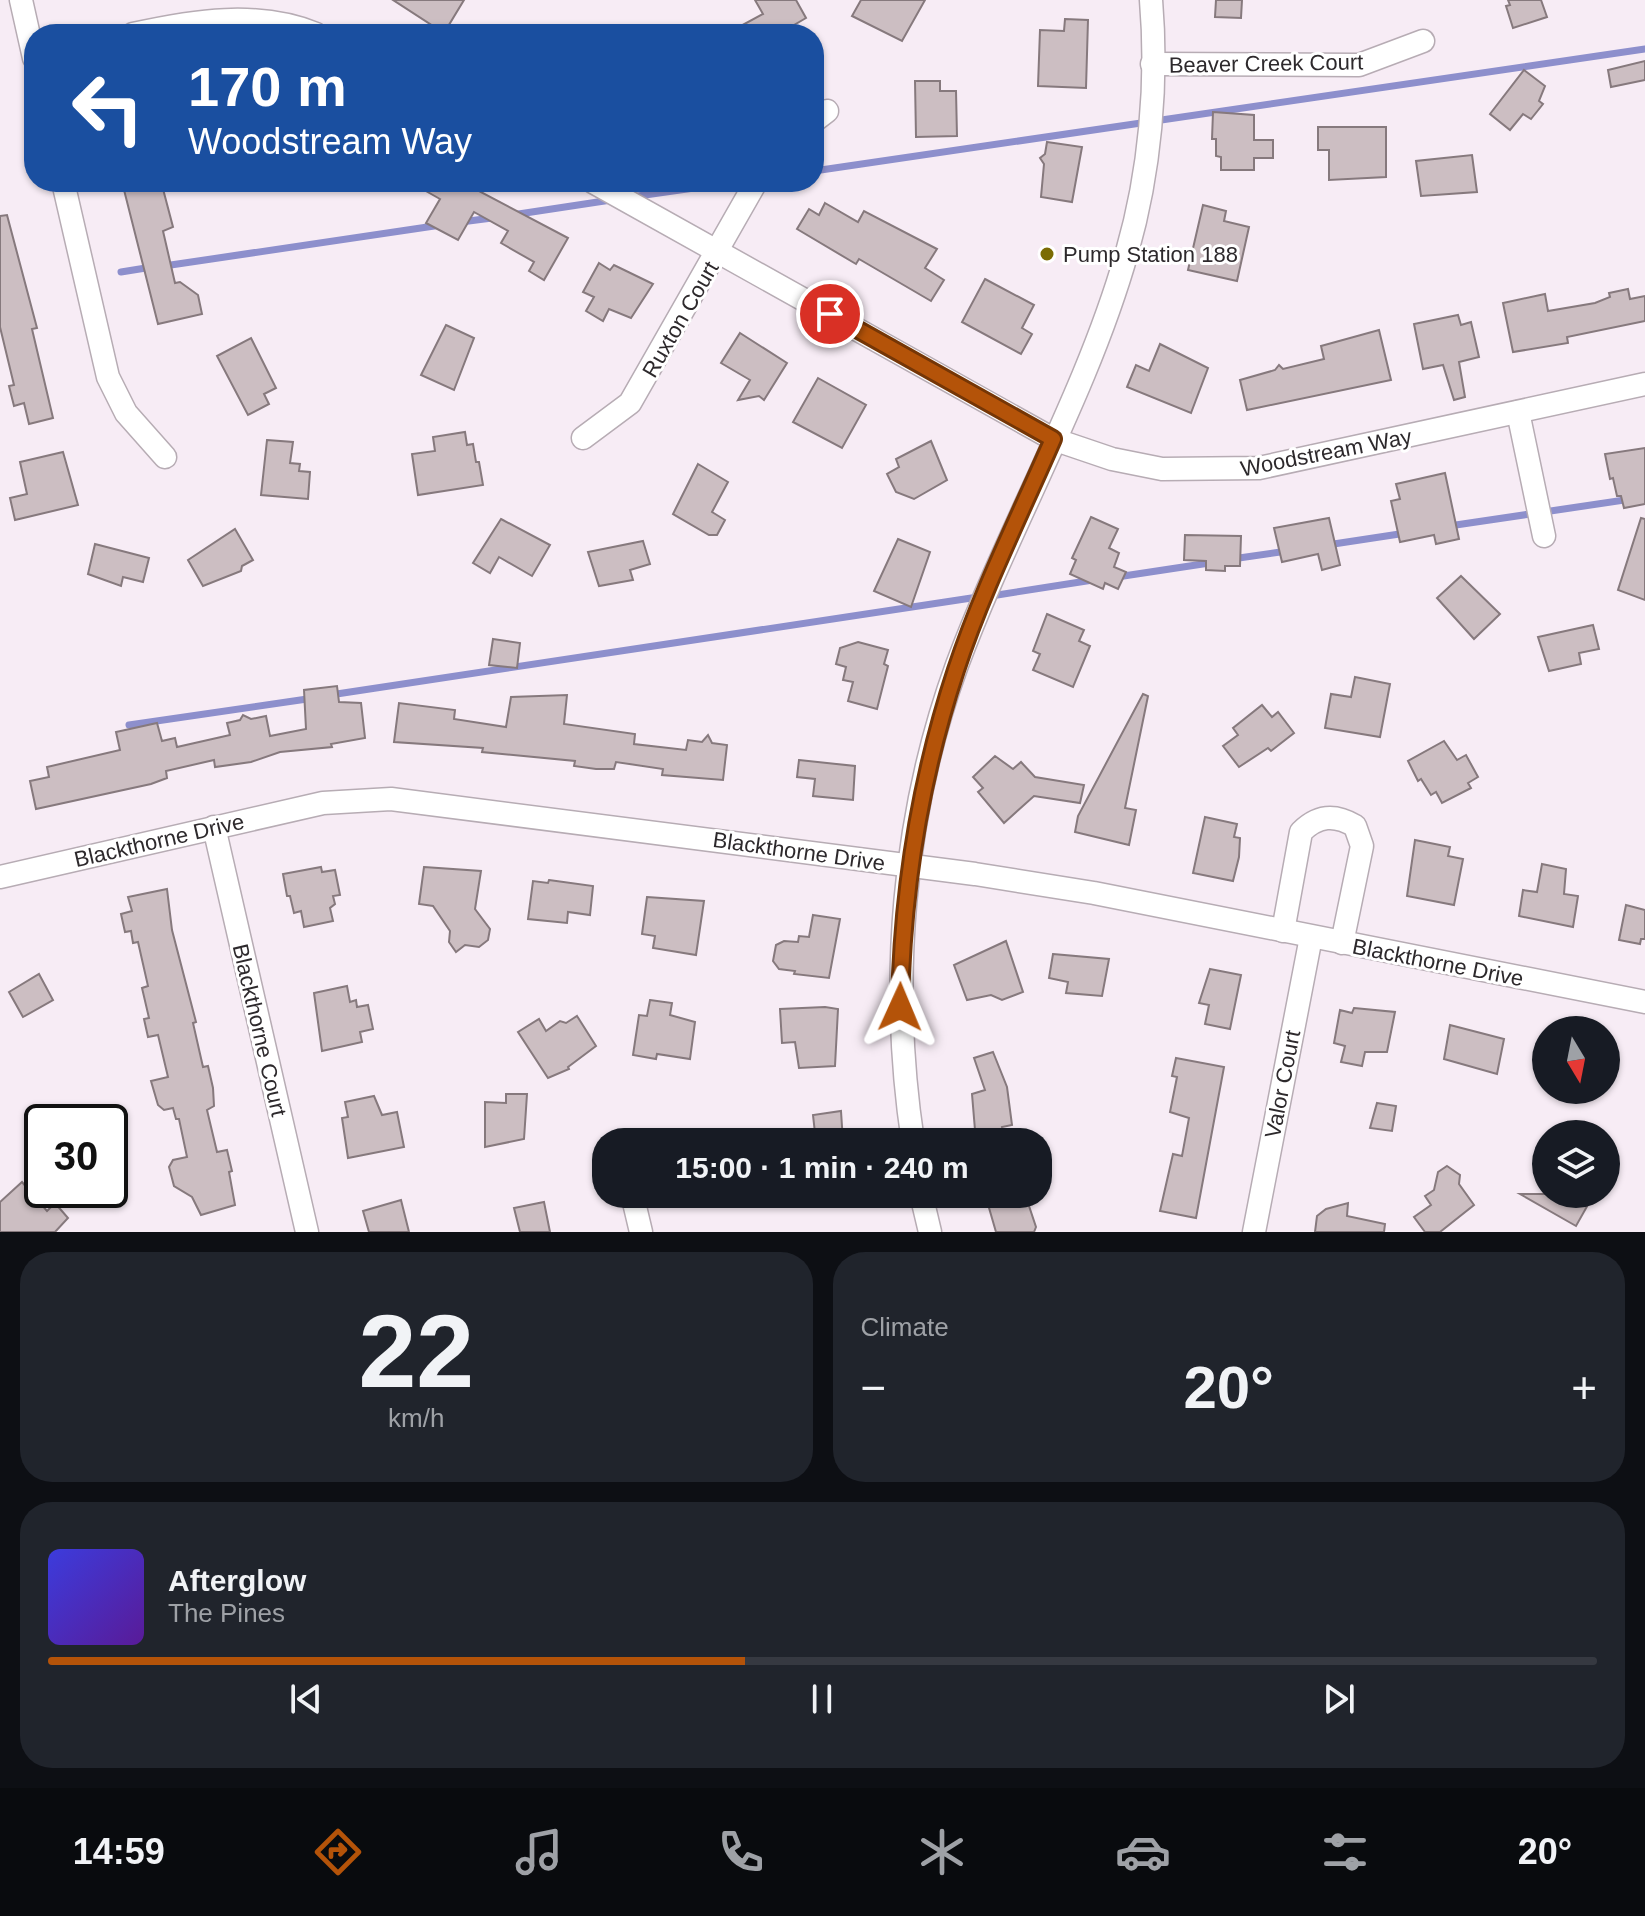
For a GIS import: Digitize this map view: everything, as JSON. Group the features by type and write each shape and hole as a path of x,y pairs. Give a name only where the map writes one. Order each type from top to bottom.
{"street":[{"path":"21,0 26,24"},
{"path":"912,1128 900,1007 919,806 957,667 1101,326 1128,250 1145,166 1152,64 1151,0"},
{"path":"183,24 203,20 237,20 260,24"},
{"name":"Beaver Creek Court","path":"1152,64 1359,65 1423,41"},
{"path":"65,192 108,377 126,413 165,457"},
{"name":"Woodstream Way","path":"611,192 1053,439 1112,459 1162,469 1233,470 1295,461 1645,384"},
{"name":"Ruxton Court","path":"583,438 630,403 751,192"},
{"path":"1518,412 1544,536"},
{"name":"Blackthorne Drive","path":"0,877 323,803 391,799 911,866 1094,893 1645,1002"},
{"path":"1283,931 1301,832 1319,818 1330,816 1355,826 1362,846 1342,943"},
{"name":"Blackthorne Court","path":"214,827 307,1232"},
{"name":"Valor Court","path":"1254,1232 1311,937"},
{"path":"635,1208 641,1232"},
{"path":"924,1208 930,1232"}],"building":[{"path":"393,0 464,0 449,24 430,24"},
{"path":"755,0 796,0 806,18 796,24 744,24 763,14"},
{"path":"861,0 925,0 902,41 852,16"},
{"path":"1216,0 1242,0 1241,18 1215,17"},
{"path":"1508,0 1541,0 1547,17 1513,28 1506,6 1510,5"},
{"path":"1065,19 1088,20 1086,88 1038,86 1040,30 1064,31"},
{"path":"1645,61 1645,80 1611,87 1608,70"},
{"path":"1524,70 1545,86 1539,101 1543,104 1531,119 1523,114 1510,130 1490,114"},
{"path":"915,81 940,81 940,91 956,91 957,136 916,137"},
{"path":"1213,112 1254,115 1254,140 1273,140 1273,158 1254,158 1254,170 1221,170 1221,157 1216,156 1216,139 1212,139"},
{"path":"1318,127 1386,127 1386,177 1329,180 1329,150 1318,150"},
{"path":"1047,142 1082,147 1072,202 1041,197 1044,164 1040,158 1045,154"},
{"path":"1472,155 1477,192 1421,196 1416,161"},
{"path":"125,192 164,192 173,227 163,231 175,283 180,282 198,295 202,314 158,324"},
{"path":"428,192 481,192 568,238 544,280 529,271 534,262 501,243 508,231 474,212 458,240 426,223 440,199"},
{"path":"825,203 858,222 864,211 937,249 925,268 944,280 931,301 859,259 856,264 797,229 809,209 819,215"},
{"path":"1203,205 1226,211 1224,221 1249,227 1237,281 1188,270"},
{"path":"7,215 37,328 32,329 53,418 29,424 24,403 14,406 9,386 14,385 0,327 0,216"},
{"path":"599,263 610,270 614,265 653,284 631,318 609,309 603,321 586,311 594,297 583,292"},
{"path":"985,279 1034,305 1022,328 1032,334 1021,354 962,322"},
{"path":"1628,289 1630,299 1645,296 1645,321 1567,337 1568,343 1513,352 1503,303 1545,294 1548,311 1595,303 1610,297 1609,293"},
{"path":"1458,315 1461,325 1471,322 1479,357 1459,362 1465,397 1454,400 1443,365 1423,369 1414,324"},
{"path":"446,325 474,338 454,390 421,375"},
{"path":"1379,330 1391,380 1247,410 1240,380 1275,370 1279,365 1283,369 1324,359 1321,346"},
{"path":"740,333 787,363 764,400 759,396 738,400 750,380 721,363"},
{"path":"251,338 276,388 264,394 269,404 248,415 217,356"},
{"path":"1160,344 1208,368 1191,413 1127,387 1136,365 1149,371"},
{"path":"818,378 866,405 842,448 793,422"},
{"path":"465,432 467,445 473,444 483,485 418,495 412,454 435,451 433,437"},
{"path":"267,440 293,442 290,463 300,464 299,471 310,472 308,499 261,495"},
{"path":"931,441 947,480 914,499 896,492 887,474 899,467 896,459"},
{"path":"1645,448 1645,504 1624,508 1621,496 1617,496 1613,478 1610,479 1605,454"},
{"path":"63,452 78,505 15,520 10,498 27,494 20,462"},
{"path":"698,464 728,482 712,512 725,520 717,535 709,535 673,514"},
{"path":"1445,473 1459,539 1436,544 1434,535 1400,542 1391,501 1400,499 1396,484"},
{"path":"1091,517 1118,529 1109,548 1119,553 1114,567 1126,572 1118,589 1105,583 1103,589 1070,574 1076,560 1072,558"},
{"path":"1329,518 1340,565 1322,570 1318,554 1282,562 1274,528"},
{"path":"1641,518 1645,519 1645,600 1618,590"},
{"path":"501,519 550,545 532,576 499,557 490,573 473,563"},
{"path":"235,529 253,560 242,566 241,571 203,586 188,560"},
{"path":"1185,535 1241,536 1240,566 1225,566 1225,571 1206,570 1206,561 1184,560"},
{"path":"898,539 930,552 911,607 874,591"},
{"path":"643,541 650,564 630,570 633,580 599,586 588,552"},
{"path":"95,544 149,558 143,582 123,577 121,586 88,574"},
{"path":"1461,576 1500,614 1474,639 1437,598"},
{"path":"1047,614 1084,630 1079,641 1090,646 1073,687 1033,670 1040,654 1033,651"},
{"path":"1593,625 1599,649 1579,653 1581,664 1549,671 1538,637"},
{"path":"493,639 520,643 517,668 489,665"},
{"path":"858,642 888,650 884,664 888,666 877,709 848,701 853,682 843,680 846,667 836,664 840,648"},
{"path":"1355,677 1390,684 1380,737 1325,728 1331,694 1351,697"},
{"path":"337,686 339,702 361,703 365,738 331,744 332,747 280,752 251,762 215,767 214,760 166,771 167,778 151,784 36,809 30,781 49,777 47,767 120,750 116,732 157,723 162,741 175,738 177,747 230,735 227,723 240,720 243,715 251,719 266,716 270,736 306,729 304,690"},
{"path":"1143,694 1148,696 1125,808 1136,810 1129,845 1075,832 1078,816"},
{"path":"567,695 564,724 635,734 634,744 686,750 688,740 702,742 708,735 712,743 727,745 723,780 662,775 663,769 616,762 614,769 596,769 574,766 575,761 482,752 483,748 394,742 399,703 455,710 454,719 506,727 511,697"},
{"path":"1262,705 1272,717 1278,712 1294,733 1271,751 1268,748 1239,767 1223,746 1238,735 1233,728"},
{"path":"1444,741 1457,760 1466,755 1478,777 1468,783 1471,788 1442,803 1436,792 1431,795 1421,779 1418,781 1408,761"},
{"path":"995,756 1013,769 1021,762 1035,777 1084,785 1080,803 1034,796 1004,823 978,792 983,788 973,777"},
{"path":"799,760 855,766 853,800 813,796 815,779 797,777"},
{"path":"1205,817 1237,824 1234,837 1240,838 1239,857 1233,881 1193,873"},
{"path":"1415,840 1450,847 1448,856 1463,859 1454,905 1407,896"},
{"path":"1542,864 1566,869 1564,894 1578,896 1573,927 1519,916 1523,890 1537,892"},
{"path":"321,867 322,872 335,870 340,895 333,896 335,904 330,908 333,921 304,927 301,911 294,913 290,896 287,896 283,874"},
{"path":"424,867 481,871 475,909 490,929 488,940 479,947 465,945 456,952 449,942 450,931 433,906 419,904"},
{"path":"549,880 593,886 590,915 568,912 567,923 528,919 533,881 548,883"},
{"path":"167,889 172,930 196,1022 193,1023 203,1067 208,1066 213,1088 214,1106 207,1110 217,1152 227,1150 232,1171 229,1172 235,1205 201,1215 192,1197 174,1186 169,1167 173,1160 187,1157 179,1119 176,1119 173,1108 164,1110 158,1105 151,1081 168,1077 158,1035 148,1037 144,1019 149,1018 142,988 148,986 138,942 133,943 131,931 125,932 121,914 132,911 128,897"},
{"path":"647,897 704,901 696,955 653,948 655,936 642,934"},
{"path":"1626,905 1645,910 1645,939 1641,939 1640,944 1619,940"},
{"path":"813,915 840,919 829,978 794,974 795,971 779,969 773,961 776,945 784,941 798,942 799,936 809,937"},
{"path":"1006,941 1023,992 1002,1000 991,995 967,1000 954,965"},
{"path":"1053,954 1109,959 1102,996 1066,993 1068,982 1049,978"},
{"path":"1210,969 1241,975 1230,1029 1205,1024 1209,1005 1199,1003"},
{"path":"39,974 53,1000 23,1017 9,992"},
{"path":"347,986 350,1002 356,1000 357,1007 368,1005 373,1029 360,1032 362,1042 322,1051 314,993"},
{"path":"650,1000 672,1003 670,1015 695,1022 690,1059 657,1054 656,1059 633,1055 639,1015 647,1016"},
{"path":"1354,1008 1395,1012 1387,1052 1365,1052 1362,1066 1341,1062 1345,1046 1334,1043 1340,1010 1352,1013"},
{"path":"780,1009 838,1009 835,1066 799,1068 795,1042 782,1043"},
{"path":"577,1016 596,1046 569,1069 548,1078 518,1032 539,1019 546,1031 560,1021 566,1023"},
{"path":"1450,1025 1504,1039 1497,1074 1444,1059"},
{"path":"993,1052 1007,1087 1012,1125 975,1128 972,1094 985,1090 974,1058"},
{"path":"1176,1058 1224,1067 1196,1218 1160,1211 1173,1154 1182,1156 1189,1118 1170,1112 1177,1077 1172,1076"},
{"path":"506,1094 527,1094 524,1139 485,1147 485,1102 506,1103"},
{"path":"374,1096 382,1115 397,1112 404,1147 348,1158 342,1118 348,1117 345,1102"},
{"path":"1377,1103 1396,1106 1392,1131 1370,1128"},
{"path":"841,1111 842,1128 814,1128 813,1115"},
{"path":"1447,1166 1460,1175 1459,1184 1474,1205 1440,1232 1425,1232 1414,1217 1431,1205 1425,1196 1434,1190 1438,1172"},
{"path":"22,1182 24,1208 44,1208 47,1211 59,1208 68,1218 55,1232 0,1232 0,1202"},
{"path":"1520,1194 1532,1194 1532,1201"},
{"path":"401,1200 409,1232 369,1232 363,1211"},
{"path":"544,1202 550,1232 520,1232 514,1208"},
{"path":"1348,1203 1347,1216 1385,1224 1384,1232 1315,1232 1317,1216 1326,1209"},
{"path":"989,1208 1030,1208 1036,1227 1034,1232 996,1232"},
{"path":"1544,1208 1586,1208 1576,1226"}],"waterway":[{"path":"824,170 1645,49"},
{"path":"631,197 666,192"},
{"path":"512,215 611,200"},
{"path":"461,222 492,218"},
{"path":"164,266 441,225"},
{"path":"121,272 152,267"},
{"path":"1449,526 1645,497"},
{"path":"1327,545 1406,533"},
{"path":"1232,559 1287,551"},
{"path":"1117,577 1216,562"},
{"path":"991,596 1093,580"},
{"path":"330,695 978,597"},
{"path":"129,725 314,698"}],"place":[{"name":"Pump Station 188","path":"1047,254"}],"route":[{"path":"830,314 1053,439 957,667 936,735 919,806 911,866 901,963 900,1007"}]}
